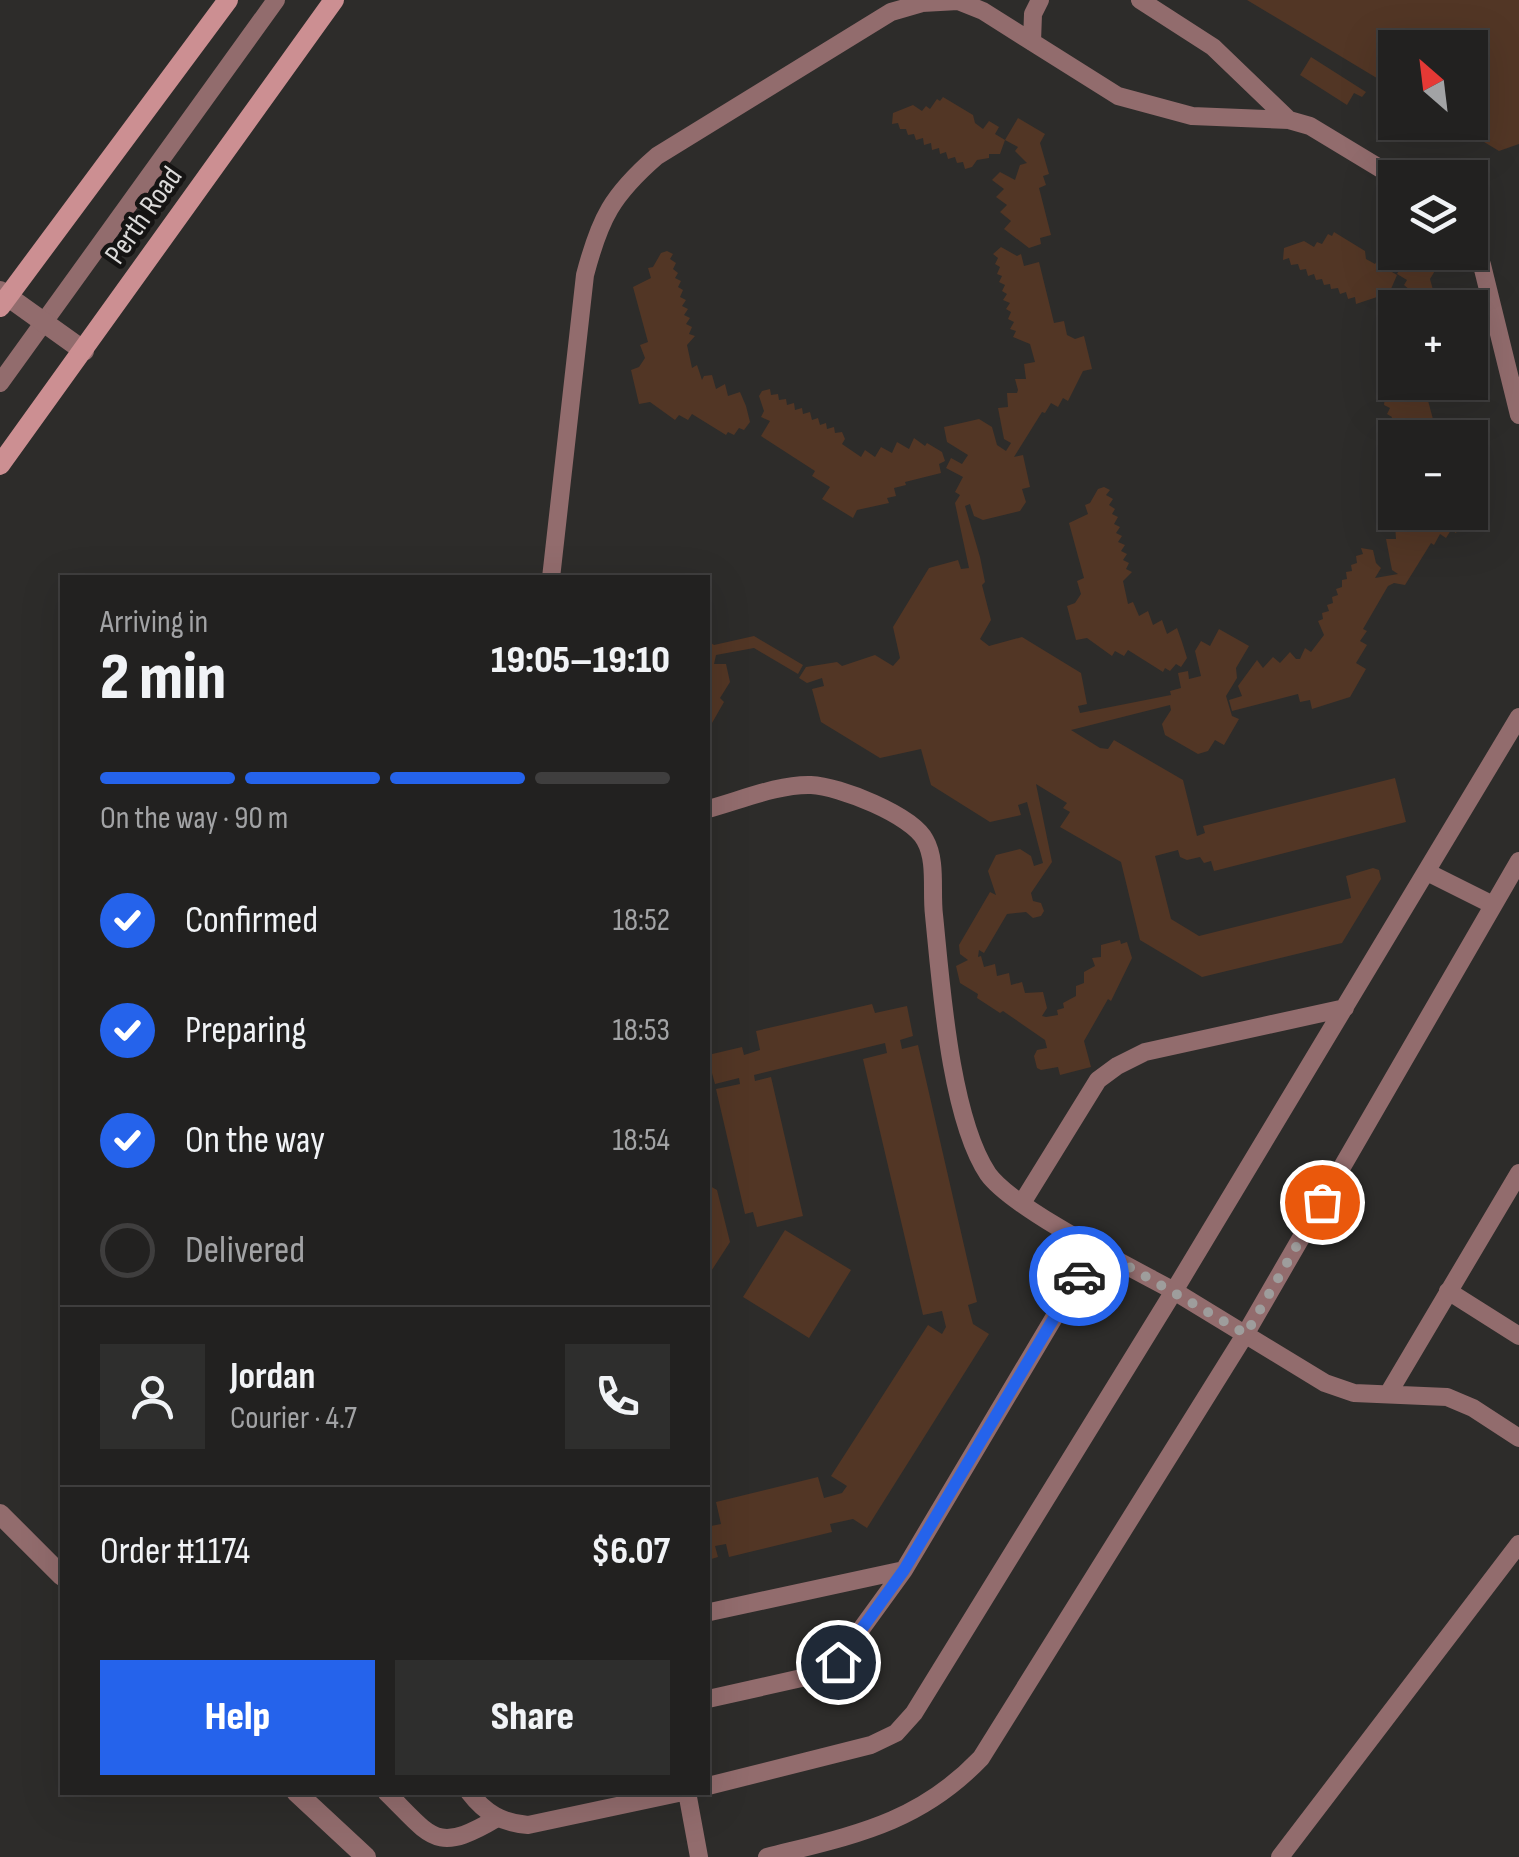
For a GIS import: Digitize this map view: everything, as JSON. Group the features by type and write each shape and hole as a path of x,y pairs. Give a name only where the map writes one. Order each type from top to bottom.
{"main road":[{"name":"Perth Road","path":"2,298 228,0"},
{"name":"Perth Road","path":"0,464 334,0"}],"street":[{"path":"2,298 84,351"},
{"path":"0,1514 60,1574"},
{"path":"299,1795 366,1857"}],"lane":[{"path":"0,382 276,0"},
{"path":"551,575 585,275 594,238 608,208 632,177 657,156 892,12 922,3 958,0 1118,96 1192,116 1289,120 1310,126 1378,167"},
{"path":"1032,42 1033,14 1040,0"},
{"path":"1140,0 1213,47 1289,120"},
{"path":"1483,270 1519,414"},
{"path":"710,1786 871,1746 896,1734 914,1713 1174,1291 1519,717"},
{"path":"710,809 810,785 828,787 893,812 913,824 931,855 933,912 954,1076 982,1163 991,1178 1022,1203 1325,1383 1354,1394 1447,1397 1473,1408 1519,1438"},
{"path":"767,1857 862,1833 909,1814 941,1795 981,1758 1246,1334 1519,861"},
{"path":"1427,872 1493,906"},
{"path":"1022,1203 1098,1080 1116,1066 1145,1052 1345,1008"},
{"path":"1388,1394 1519,1173"},
{"path":"710,1699 806,1677 838,1662 904,1570 1096,1248"},
{"path":"1448,1292 1519,1336"},
{"path":"1280,1857 1519,1544"},
{"path":"710,1612 904,1570"},
{"path":"389,1795 430,1835 443,1840 458,1838 498,1818"},
{"path":"471,1795 498,1818 510,1824 528,1825 670,1795"},
{"path":"681,1795 700,1857"}],"building":[{"path":"1247,0 1519,0 1519,144 1499,151 1481,140 1488,140 1488,30 1378,30 1378,79"},
{"path":"1311,57 1366,92 1362,97 1354,93 1347,105 1300,75"},
{"path":"943,97 973,115 975,123 983,129 989,121 999,127 995,134 1005,140 1000,154 989,154 989,158 977,160 965,169 955,157 948,159 946,152 932,150 931,143 924,145 923,138 916,140 898,123 892,124 893,113 913,105 922,111 926,106 930,109"},
{"path":"1018,118 1045,134 1040,143 1049,174 1043,176 1046,185 1039,188 1051,235 1040,238 1041,244 1029,248 1004,229 1011,221 1000,212 1007,205 996,197 1004,189 992,180 1000,172 1015,180 1020,165 1027,163 1015,151 1018,147 1005,140"},
{"path":"1334,232 1365,251 1366,259 1375,264 1378,259 1378,270 1397,275 1391,289 1378,290 1378,297 1356,304 1355,297 1348,299 1346,292 1340,294 1338,288 1331,289 1322,279 1316,280 1314,274 1308,276 1306,269 1291,265 1289,258 1283,260 1284,248 1304,241 1314,247 1317,242 1322,244 1328,234 1332,236"},
{"path":"1001,247 1017,256 1021,254 1024,266 1039,262 1054,323 1064,321 1067,335 1075,339 1084,336 1092,369 1083,371 1068,401 1063,398 1058,407 1051,403 1042,412 1014,457 1023,455 1030,487 1022,489 1026,502 1020,511 983,520 974,516 970,504 965,506 980,557 991,620 980,639 989,646 1022,637 1081,673 1087,704 1078,706 1080,713 1171,695 1170,691 1181,688 1178,673 1188,671 1189,679 1201,676 1195,651 1201,641 1210,646 1219,629 1249,646 1226,696 1232,716 1239,719 1224,745 1215,740 1208,751 1198,754 1165,735 1162,724 1170,705 1071,730 1100,748 1108,749 1114,740 1183,780 1197,836 1205,833 1203,826 1395,778 1406,822 1214,871 1211,861 1204,863 1200,857 1187,860 1180,857 1178,850 1155,856 1171,919 1199,936 1351,898 1346,876 1373,868 1379,870 1381,879 1342,943 1202,977 1140,940 1121,862 1060,827 1070,812 1063,808 1067,803 1036,784 1052,862 1031,893 1033,901 1041,903 1044,911 1033,918 1026,912 1007,914 984,953 979,950 978,957 981,956 984,967 995,964 997,976 1009,973 1011,985 1022,982 1025,993 1043,992 1047,1008 1042,1016 1046,1017 1058,1015 1063,1003 1076,996 1076,986 1084,983 1084,972 1095,966 1092,958 1101,957 1101,945 1127,942 1132,958 1111,1001 1108,999 1084,1041 1091,1067 1060,1075 1058,1067 1037,1068 1034,1056 1037,1050 1047,1048 1045,1040 977,998 978,994 960,983 956,966 968,960 960,954 959,945 990,892 996,895 988,871 996,855 1020,849 1031,856 1034,866 1043,863 1027,802 1018,805 1021,815 990,822 931,785 921,749 880,758 821,722 812,689 824,686 822,678 807,683 799,678 806,667 837,662 842,666 875,655 893,666 900,658 893,627 929,568 958,560 961,569 969,568 955,503 960,495 955,492 963,477 946,468 951,458 962,464 968,455 947,442 944,427 979,419 992,427 997,445 1006,451 1011,443 1004,439 998,408 1008,407 1007,393 1017,393 1015,379 1026,379 1024,364 1035,362 1030,344 1013,337 1016,331 1010,329 1014,322 1008,319 1011,312 1006,309 1010,303 1003,300 1007,294 1002,291 1005,285 999,282 1002,276 997,274 1000,267 993,254"},
{"path":"667,251 676,263 675,278 681,281 680,297 686,300 682,306 688,309 684,315 690,318 686,324 692,327 689,334 695,336 687,345 692,368 697,365 702,380 712,375 716,389 725,384 728,396 740,392 746,406 750,422 734,435 726,435 692,414 688,420 679,415 675,420 650,402 639,404 631,370 645,358 640,345 648,342 633,287 651,278 648,268"},
{"path":"1399,270 1435,270 1430,279 1433,290 1410,290 1404,285 1407,280 1397,274"},
{"path":"770,389 771,395 778,394 779,400 786,399 787,405 794,403 795,410 810,412 812,420 818,418 820,425 826,423 827,429 834,427 835,433 842,432 842,444 861,457 865,450 875,457 881,447 892,453 897,442 909,449 914,438 942,452 945,461 939,464 941,473 905,482 906,485 894,488 896,496 887,498 889,503 857,510 853,518 822,499 830,487 812,476 815,471 761,436 770,421 761,417 764,411 759,396"},
{"path":"1385,400 1428,400 1433,420 1391,420 1387,414 1390,408 1384,405"},
{"path":"1104,487 1110,490 1106,495 1113,499 1109,505 1115,509 1112,514 1118,517 1114,524 1120,527 1116,533 1122,536 1118,542 1125,545 1121,551 1127,554 1123,560 1132,572 1123,581 1128,604 1133,602 1139,616 1148,611 1153,625 1162,620 1167,634 1177,628 1187,658 1181,667 1176,664 1163,672 1128,650 1124,656 1115,651 1112,656 1087,638 1076,640 1067,606 1081,594 1077,581 1084,578 1069,523 1088,514 1085,505"},
{"path":"1395,530 1451,530 1446,538 1440,534 1434,545 1431,543 1405,585 1388,586 1363,629 1367,631 1360,641 1367,645 1356,663 1366,669 1350,697 1312,709 1310,700 1300,702 1298,694 1232,711 1229,700 1242,696 1238,686 1257,660 1263,668 1273,657 1280,663 1290,652 1300,659 1305,648 1311,652 1324,635 1318,621 1323,619 1322,613 1329,611 1327,605 1338,595 1336,589 1347,579 1346,572 1352,571 1351,565 1357,563 1356,556 1363,554 1361,548 1373,550 1381,568 1375,578 1398,574 1392,570 1386,539 1396,539"},
{"path":"754,636 803,665 798,674 754,648 716,655 714,664 726,664 730,682 710,726 710,642 714,645"},
{"path":"872,1004 875,1013 907,1006 913,1036 900,1040 902,1049 918,1045 977,1302 968,1305 973,1324 989,1334 867,1528 853,1519 830,1524 832,1532 729,1557 726,1544 715,1546 718,1557 710,1559 710,1523 721,1524 716,1502 818,1477 824,1498 842,1493 847,1486 831,1476 928,1325 942,1334 946,1327 942,1311 923,1315 863,1059 887,1053 885,1043 754,1075 755,1081 771,1077 803,1216 757,1227 753,1212 745,1214 716,1089 740,1084 739,1078 715,1084 710,1055 742,1047 744,1055 760,1050 756,1031"},
{"path":"710,1186 717,1190 730,1242 710,1273"},
{"path":"785,1230 851,1270 809,1338 743,1297"}],"way so far":[{"path":"1079,1276 1096,1248 1246,1334 1322,1202"}],"route":[{"path":"838,1662 904,1570 1079,1276"}]}
